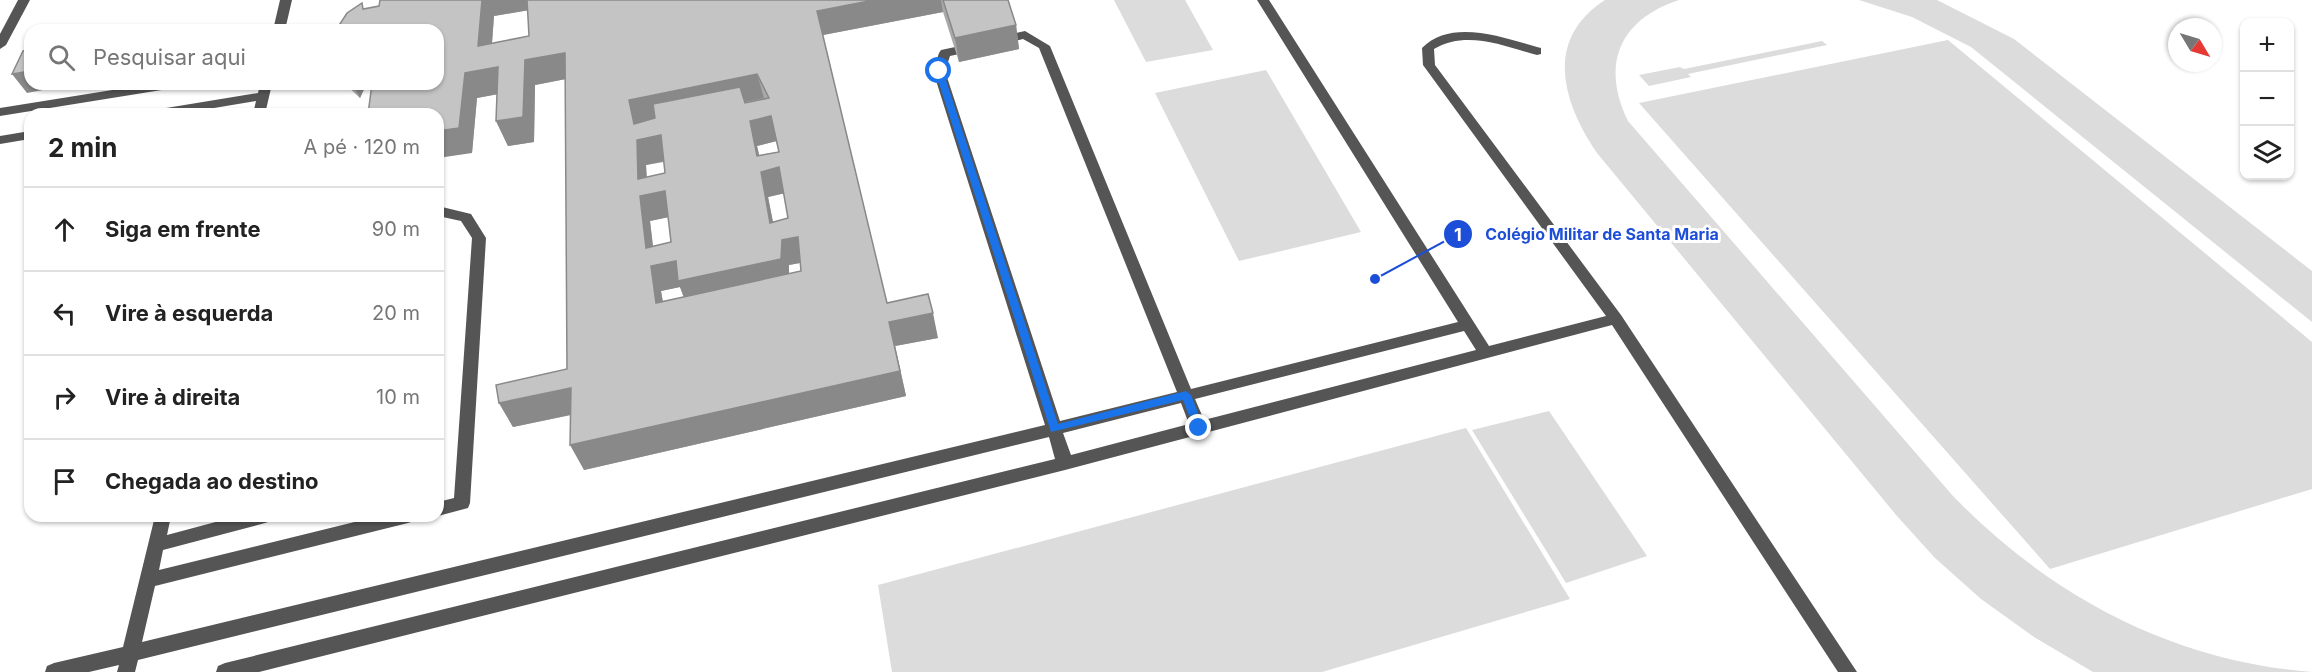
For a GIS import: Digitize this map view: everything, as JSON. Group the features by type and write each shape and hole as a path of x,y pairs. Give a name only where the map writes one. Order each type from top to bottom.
{"lane":[{"path":"0,45 24,0"},
{"path":"280,24 286,0"},
{"path":"1263,0 1486,354"},
{"path":"1065,463 939,71 945,53 1025,35 1044,46 1199,428"},
{"path":"1537,51 1473,35 1439,39 1428,48 1430,65 1616,319 1848,672"},
{"path":"25,108 137,90"},
{"path":"182,108 264,90 260,108"},
{"path":"0,112 24,108"},
{"path":"0,140 24,136"},
{"path":"444,212 466,217 479,238 462,503 444,508"},
{"path":"225,672 1065,463 1616,319"},
{"path":"54,672 1054,429 1467,325"},
{"path":"126,672 162,522"},
{"path":"156,545 242,522"},
{"path":"148,580 384,522"}],"shaded area":[{"path":"1114,0 1185,0 1213,50 1146,62"},
{"path":"1605,0 1679,0 1658,9 1642,20 1629,33 1620,47 1616,64 1616,82 1628,121 1953,496 1991,532 2030,564 2072,593 2116,617 2162,638 2210,654 2260,665 2312,672 2093,672 2034,637 1981,599 1935,558 1897,516 1597,153 1585,134 1568,93 1565,73 1566,53 1573,34 1585,16"},
{"path":"1859,0 1937,0 2014,39 2312,271 2312,322 1971,47 1912,17"},
{"path":"1948,40 2312,342 2312,489 2050,569 1639,103"},
{"path":"1822,41 1827,45 1688,74 1691,77 1649,86 1639,75 1680,67 1684,69"},
{"path":"1266,70 1361,232 1239,261 1155,93"},
{"path":"1549,411 1647,556 1566,583 1472,430"},
{"path":"1466,428 1570,599 1322,672 892,672 878,585"}],"building":[{"path":"380,0 482,0 478,46 529,36 527,0 874,0 817,11 887,303 928,294 933,313 889,322 900,371 570,445 571,388 499,403 496,385 567,369 565,53 525,60 523,117 496,121 498,67 465,73 459,128 444,130 444,108 369,108 371,90 444,90 444,24 340,24 347,13 362,3 363,9 379,6","holes":["757,74 769,98 745,103 740,87 653,104 655,118 634,124 629,100","771,116 779,152 757,156 750,121","661,135 665,173 638,179 637,140","779,167 788,218 770,223 761,172","665,191 671,242 646,248 640,196","798,237 801,271 656,303 651,266 676,261 678,281 781,259 782,240"]},
{"path":"943,0 1008,0 1016,25 955,38"},
{"path":"23,51 24,72 12,74"}],"place":[{"name":"Colégio Militar de Santa Maria","path":"1375,279"}],"route":[{"path":"939,71 1054,429 1186,395 1199,428"}]}
